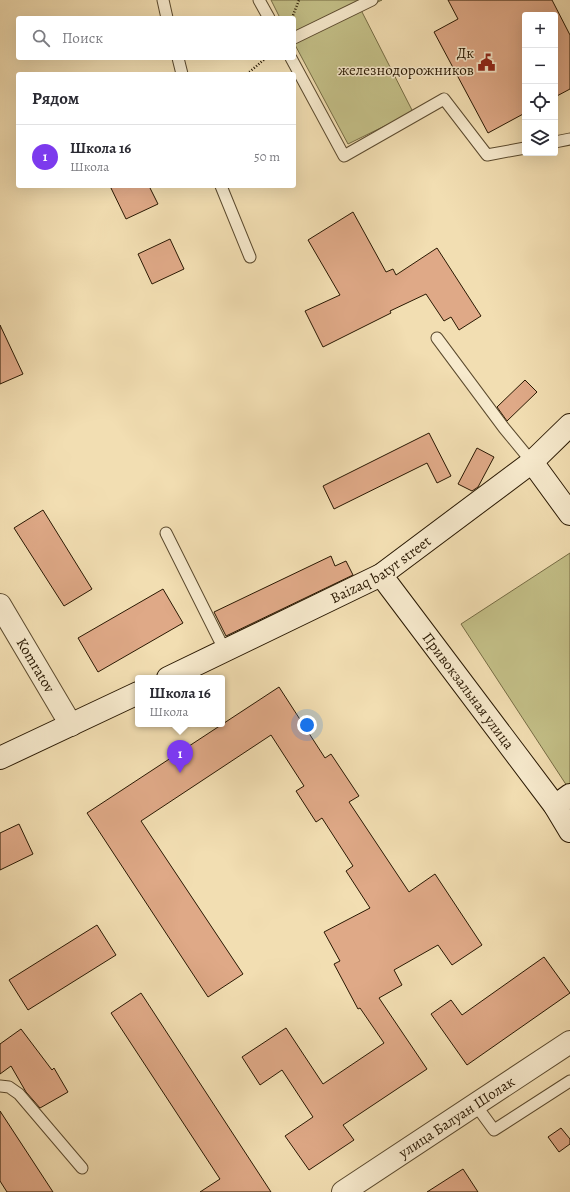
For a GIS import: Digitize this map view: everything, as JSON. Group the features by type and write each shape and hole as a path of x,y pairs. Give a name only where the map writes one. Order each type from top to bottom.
{"street":[{"name":"Baizaq batyr street","path":"174,675 381,575 532,462 570,424"},
{"path":"532,462 570,514"},
{"name":"Привокзальная улица","path":"381,575 562,800 570,831"},
{"name":"Komratov","path":"0,605 71,725"},
{"path":"0,758 135,694"},
{"name":"улица Балуан Шолак","path":"343,1192 570,1042"}],"lane":[{"path":"163,0 167,16"},
{"path":"259,0 268,16"},
{"path":"296,37 372,0"},
{"path":"178,60 182,72"},
{"path":"292,60 344,156 444,99 486,155 522,149"},
{"path":"558,141 570,139"},
{"path":"222,188 250,257"},
{"path":"437,338 504,428 532,462"},
{"path":"166,533 225,650"},
{"path":"475,1104 494,1130 570,1081"},
{"path":"0,1086 9,1087 19,1094 82,1168"}],"path":[{"path":"293,16 299,0"},
{"path":"249,72 264,60"}],"shaded area":[{"path":"271,0 382,0 361,10 413,112 348,144 296,47 296,16 279,16"},
{"path":"570,553 570,784 567,786 461,624"}],"building":[{"name":"Дк железнодорожников","path":"448,0 552,0 570,35 570,89 558,95 558,12 522,12 522,115 488,133 434,32 458,19"},
{"path":"111,188 150,188 158,204 126,219"},
{"path":"353,212 386,272 393,269 396,275 437,248 481,316 459,330 451,317 444,321 426,294 390,311 391,313 323,347 305,311 340,295 308,240"},
{"path":"170,239 184,269 152,284 138,254"},
{"path":"0,325 23,374 0,384"},
{"path":"525,380 537,392 507,421 497,407"},
{"path":"429,433 451,476 437,483 427,463 334,509 323,486"},
{"path":"477,448 494,457 478,487 472,491 458,484"},
{"path":"43,510 92,589 64,606 14,528"},
{"path":"331,556 335,566 346,561 353,575 226,636 214,612"},
{"path":"163,589 183,623 98,672 78,638"},
{"path":"279,687 325,758 331,754 359,796 349,802 409,892 435,874 482,945 452,965 438,945 394,970 402,985 379,998 427,1069 343,1125 354,1140 309,1170 285,1136 313,1117 282,1070 260,1085 242,1057 286,1028 323,1084 384,1043 360,1008 358,1009 334,964 340,961 324,932 370,908 346,871 353,866 322,818 316,822 296,791 304,786 271,735 141,821 243,974 208,997 87,813 218,727 225,727 225,722"},
{"path":"19,824 33,854 0,870 0,833"},
{"path":"97,925 116,955 28,1010 9,980"},
{"path":"544,957 570,993 467,1065 431,1014 451,1000 462,1015"},
{"path":"141,993 271,1192 200,1192 220,1179 111,1013"},
{"path":"21,1029 52,1070 54,1068 68,1092 40,1108 26,1092 11,1066 0,1074 0,1044"},
{"path":"0,1111 53,1192 7,1192 0,1181"},
{"path":"561,1128 570,1139 570,1144 559,1152 548,1137"},
{"path":"463,1169 478,1192 427,1192"}],"place":[{"name":"Дк железнодорожников","path":"487,62"},
{"name":"Школа 16","path":"180,773"}]}
